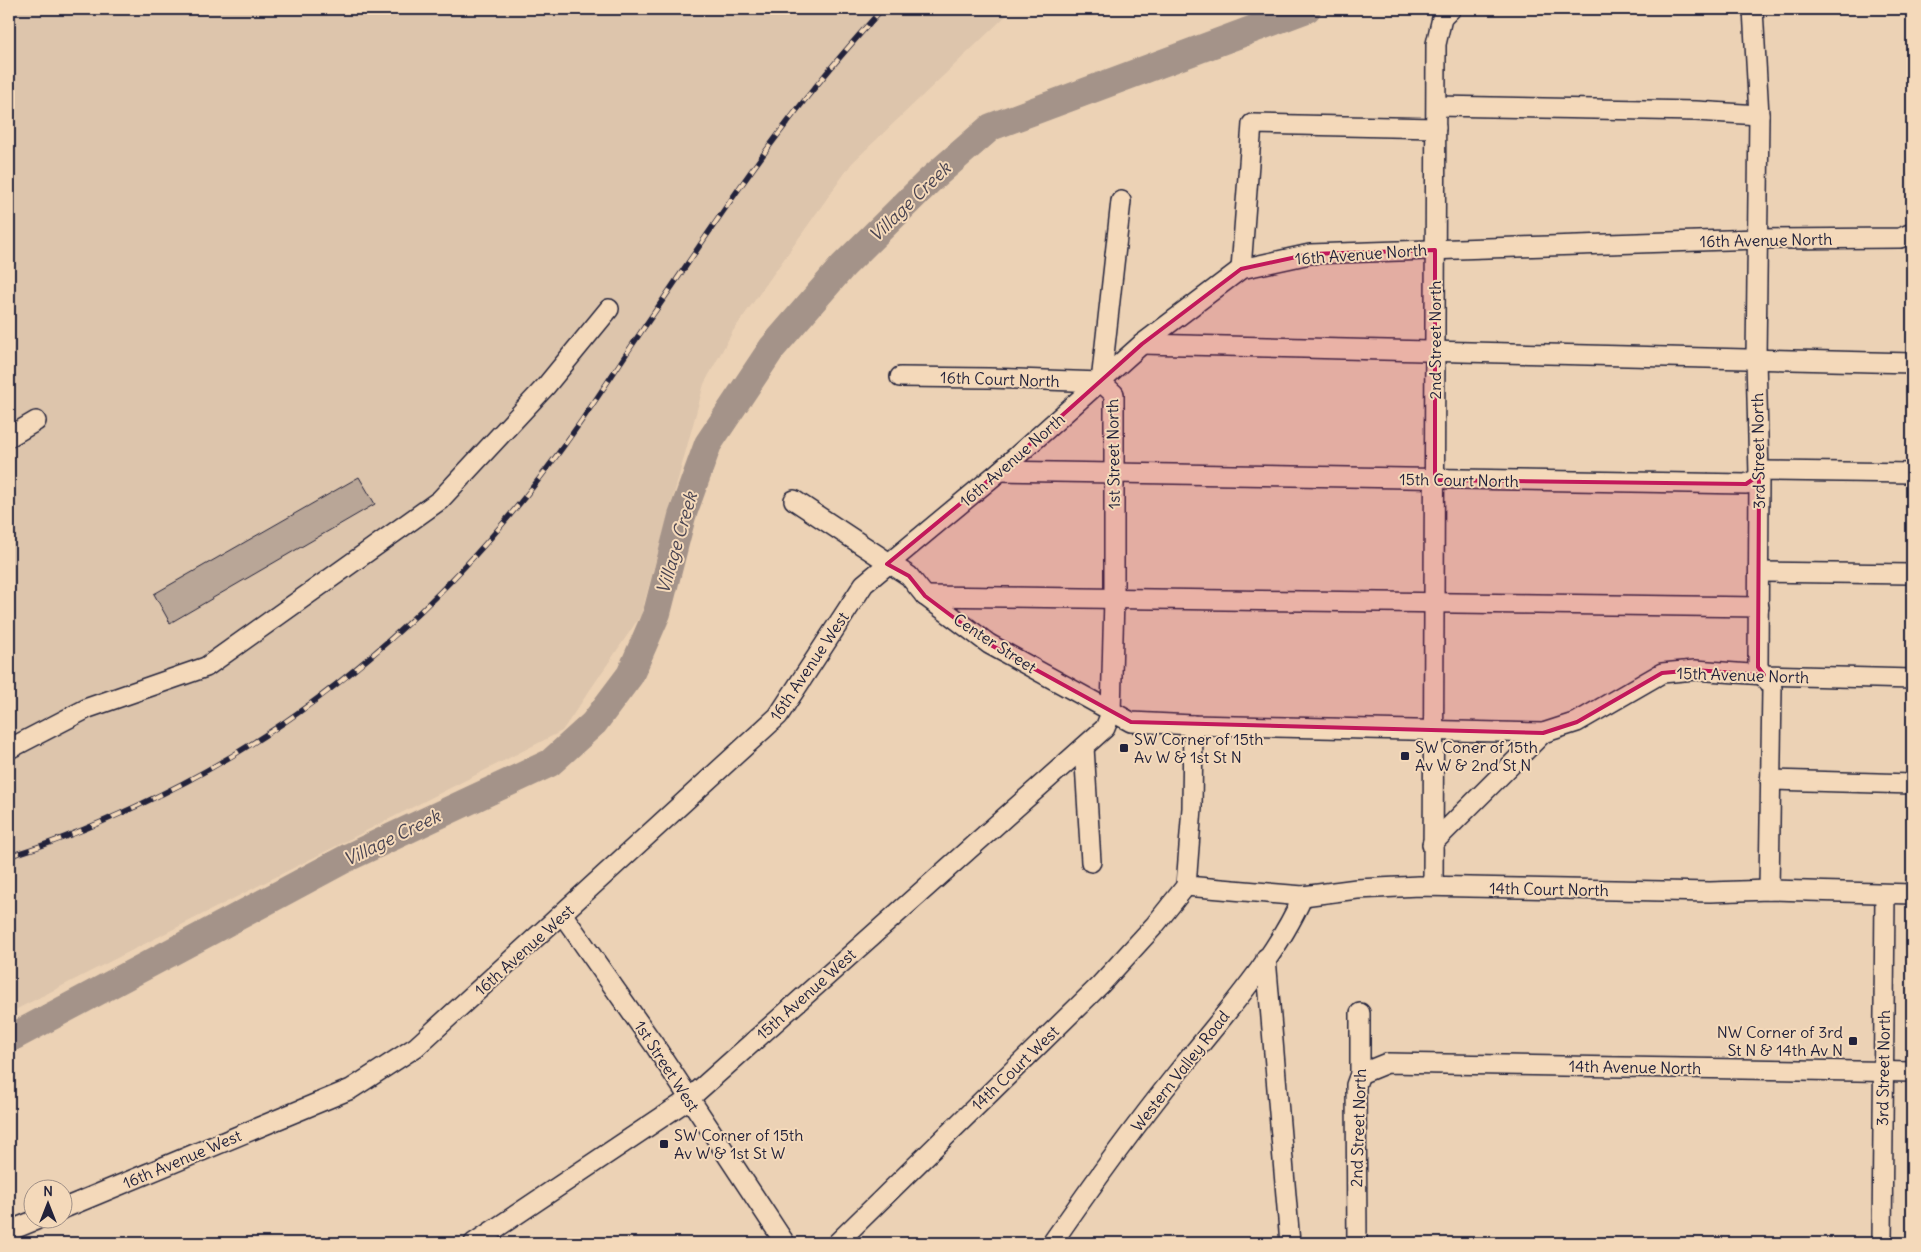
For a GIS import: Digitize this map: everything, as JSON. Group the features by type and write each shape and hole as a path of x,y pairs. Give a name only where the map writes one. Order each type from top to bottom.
{"street":[{"name":"3rd Street North","path":"1753,9 1759,115 1756,359 1760,572 1758,667 1772,688 1769,890"},
{"name":"2nd Street North","path":"1433,886 1436,603 1436,44 1446,13"},
{"path":"1437,106 1696,111 1759,115"},
{"path":"1241,268 1252,124 1436,128"},
{"name":"1st Street North","path":"1111,713 1114,598 1114,394 1101,382 1121,201"},
{"name":"16th Avenue North","path":"887,564 1000,471 1142,344 1241,268 1310,254 1758,239 1900,238 1912,233"},
{"path":"9,749 88,708 206,667 440,500 546,386 609,309"},
{"path":"1142,344 1912,363"},
{"name":"16th Court North","path":"900,377 1101,382"},
{"path":"9,437 36,421"},
{"name":"15th Court North","path":"1000,471 1746,484 1755,480 1763,472 1912,473"},
{"name":"Center Street","path":"794,500 887,564 909,576 925,596 989,644 1111,713"},
{"name":"16th Avenue West","path":"72,1205 351,1089 416,1047 563,915 778,716 864,584 887,564"},
{"path":"1760,572 1912,574"},
{"path":"925,596 1759,608"},
{"name":"15th Avenue North","path":"1111,713 1130,722 1193,725 1543,733 1576,722 1662,673 1695,670 1764,676 1912,679"},
{"name":"15th Avenue West","path":"474,1243 689,1099 1105,728 1111,713"},
{"path":"1186,886 1192,808 1193,725"},
{"path":"1432,844 1543,733"},
{"path":"1084,747 1091,862"},
{"path":"1770,780 1912,784"},
{"name":"14th Court North","path":"1186,886 1303,896 1357,889 1433,886 1710,892 1769,890 1912,894"},
{"name":"14th Court West","path":"837,1243 1100,985 1154,926 1186,886"},
{"name":"3rd Street North","path":"1882,1243 1885,894"},
{"name":"Western Valley Road","path":"1052,1243 1102,1171 1251,980 1292,920 1303,896"},
{"name":"1st Street West","path":"563,915 645,1030 785,1243"},
{"path":"1266,958 1290,1243"},
{"name":"2nd Street North","path":"1358,1243 1356,1085 1360,1074 1360,1013"},
{"name":"14th Avenue North","path":"1360,1074 1387,1063 1912,1072"},
{"path":"9,1231 22,1226"}],"highlighted area":[{"path":"1435,250 1435,480 1746,484 1759,475 1758,667 1764,675 1695,670 1662,673 1577,722 1543,733 1131,722 989,644 925,596 909,576 887,564 1000,471 1142,344 1241,269 1310,254"}],"shaded area":[{"path":"9,9 1013,9 852,163 733,331 704,384 641,615 562,731 9,1013"}],"building":[{"path":"359,477 375,504 170,623 154,594"}],"waterway":[{"name":"Village Creek","path":"9,1039 347,858 550,763 594,723 630,675 657,613 682,516 708,444 772,348 843,266 930,180 991,127 1307,9"}],"railway":[{"path":"9,856 74,834 137,806 195,777 250,745 303,709 353,671 401,630 491,538 547,469 729,202 774,140 882,9"}],"place":[{"name":"SW Corner of 15th Av W & 1st St N","path":"1124,748"},
{"name":"SW Coner of 15th Av W & 2nd St N","path":"1405,756"},
{"name":"NW Corner of 3rd St N & 14th Av N","path":"1853,1041"},
{"name":"SW Corner of 15th Av W & 1st St W","path":"664,1144"}]}
